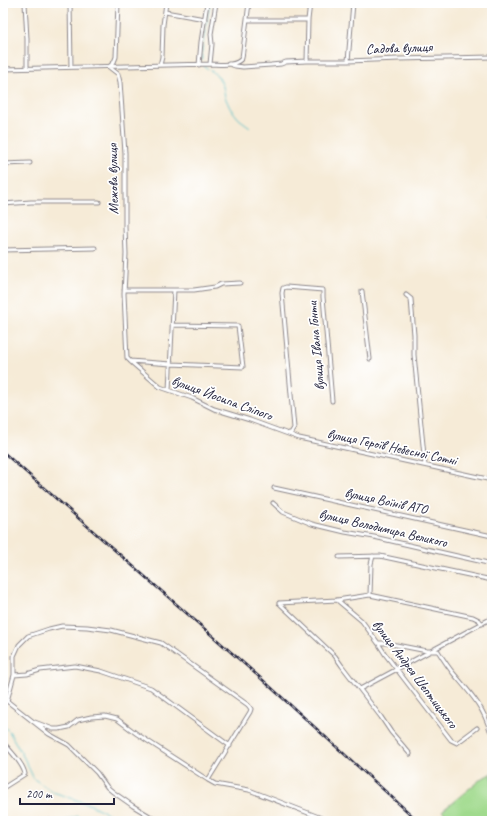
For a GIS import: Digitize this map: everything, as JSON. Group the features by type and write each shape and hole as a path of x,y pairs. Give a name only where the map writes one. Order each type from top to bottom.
{"street":[{"path":"25,3 27,68"},
{"path":"70,3 71,67"},
{"path":"110,67 116,57 118,3"},
{"path":"160,66 166,3"},
{"path":"199,64 207,3"},
{"path":"210,64 212,44 211,34 216,3"},
{"path":"229,64 242,59 249,3"},
{"path":"307,60 310,3"},
{"path":"348,61 353,3"},
{"path":"165,12 204,19"},
{"path":"247,20 308,20"},
{"name":"Садова вулиця","path":"3,69 199,64 229,64 243,67 307,60 348,61 492,57"},
{"name":"Межова вулиця","path":"110,67 118,74 120,82 125,153 126,254 124,292"},
{"path":"3,164 30,163"},
{"path":"3,204 31,202 99,202"},
{"path":"3,250 95,248"},
{"path":"172,325 238,326 243,367 130,361 128,358 124,292 194,290 206,289 221,284 240,284"},
{"name":"вулиця Івана Гонти","path":"287,433 291,433 294,428 282,293 283,288 323,290 332,401"},
{"path":"169,390 174,290"},
{"path":"362,291 370,359"},
{"path":"406,295 411,299 414,355 425,465"},
{"name":"вулиця Йосипа Сліпого","path":"130,361 160,387 214,409 287,433"},
{"name":"вулиця Героїв Небесної Сотні","path":"287,433 299,438 372,455 492,480"},
{"name":"вулиця Воїнів АТО","path":"274,488 492,536"},
{"name":"вулиця Володимира Великого","path":"273,503 283,512 312,524 492,564"},
{"name":"вулиця Володимира Великого","path":"339,557 374,555 492,580"},
{"path":"370,595 371,561 373,556"},
{"path":"410,754 391,732 333,652 280,603 337,600 370,595 473,617 479,620 482,624"},
{"name":"вулиця Андрея Шептицького","path":"337,600 362,621 385,654 451,740 457,743 477,728"},
{"path":"360,689 398,670 492,618"},
{"path":"3,704 7,700 14,675 14,656 19,645 28,636 62,626 86,627 111,630 161,643 248,705 250,709 250,712 230,746 208,780"},
{"path":"378,644 386,643 423,650 438,651 454,674 479,704 485,714 490,730"},
{"path":"14,675 75,666 100,671 151,688 230,746"},
{"path":"7,700 49,734 69,745 113,792 132,806 158,821"},
{"path":"32,721 53,729 59,729 69,727 78,720 91,717 105,716 118,719 137,734 215,784 249,790 329,821"},
{"path":"3,742 12,752 25,774 3,788"},
{"path":"43,821 48,820"}],"green space":[{"path":"492,773 492,821 453,821 442,811 481,779"}],"waterway":[{"path":"202,60 202,48 210,3"},
{"path":"204,66 218,76 230,108 239,119 250,127"},
{"path":"3,726 9,731 34,779 53,792 91,805 123,821"},
{"path":"64,821 78,816 86,821"}],"railway":[{"path":"3,452 265,682 418,821"}]}
